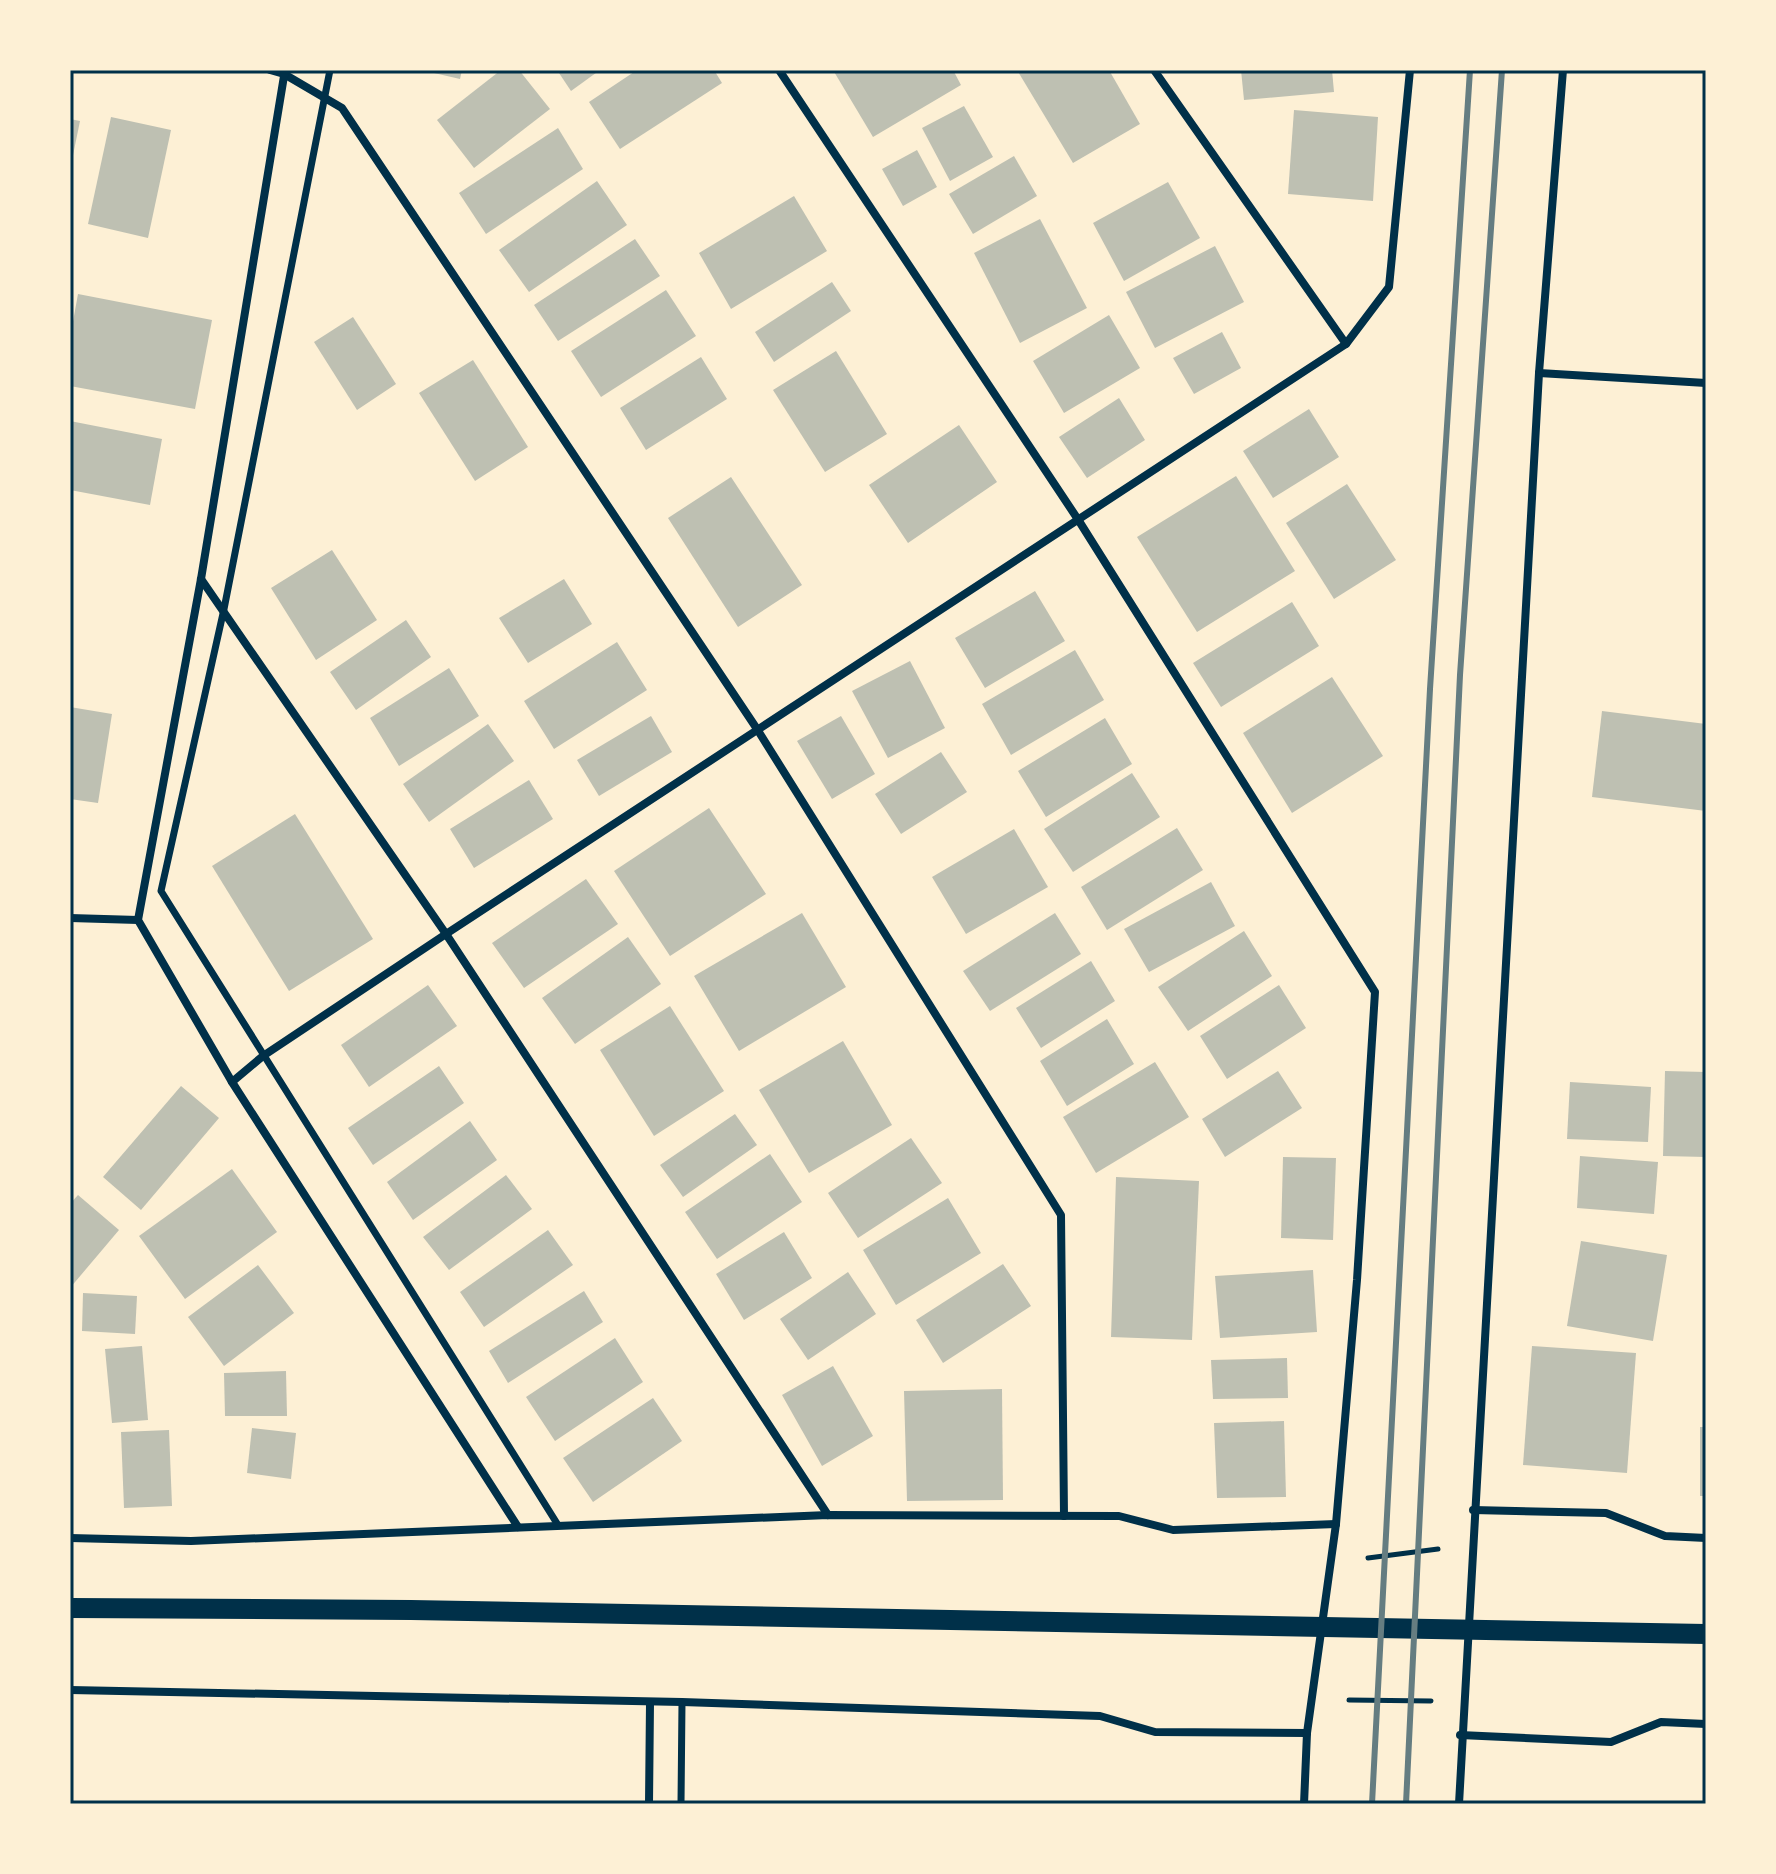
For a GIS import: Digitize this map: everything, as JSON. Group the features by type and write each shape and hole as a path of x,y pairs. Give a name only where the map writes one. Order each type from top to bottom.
{"main road":[{"path":"70,1608 411,1610 1706,1634"}],"street":[{"path":"270,70 285,72 342,108 757,729 1061,1215 1064,1516"},
{"path":"330,70 224,609 161,891 558,1525"},
{"path":"779,70 1079,521 1375,992 1357,1280 1336,1524 1307,1733 1304,1804"},
{"path":"1154,70 1346,344"},
{"path":"232,1082 263,1056 446,934 1346,344 1389,287 1410,70"},
{"path":"1459,1804 1460,1735 1539,373 1563,70"},
{"path":"285,72 201,579 138,920 232,1082 518,1527"},
{"path":"1539,373 1706,383"},
{"path":"201,579 446,934 828,1515"},
{"path":"70,918 138,920"},
{"path":"1473,1510 1606,1513 1665,1536 1706,1538"},
{"path":"70,1538 191,1541 828,1515 1119,1516 1173,1530 1336,1524"},
{"path":"70,1690 682,1702 1100,1716 1155,1732 1307,1733"},
{"path":"681,1804 682,1702"},
{"path":"649,1804 650,1703"},
{"path":"1460,1735 1611,1742 1661,1722 1706,1724"}],"path":[{"path":"1361,1559 1444,1548"},
{"path":"1346,1700 1433,1701"}],"building":[{"path":"421,70 462,70 460,79"},
{"path":"501,70 519,70 550,109 474,168 437,120"},
{"path":"557,70 600,70 571,91"},
{"path":"637,70 714,70 722,83 620,149 589,102"},
{"path":"833,70 953,70 961,85 873,137"},
{"path":"1017,70 1109,70 1140,124 1073,163"},
{"path":"1241,70 1332,70 1334,92 1244,100"},
{"path":"964,106 993,157 950,181 922,128"},
{"path":"1294,110 1378,117 1373,201 1288,194"},
{"path":"111,117 171,130 148,238 88,224"},
{"path":"70,119 80,121 71,165 70,164"},
{"path":"558,128 583,169 486,234 459,193"},
{"path":"917,150 937,187 903,206 882,169"},
{"path":"1014,156 1037,196 973,234 949,194"},
{"path":"597,181 627,225 529,292 499,250"},
{"path":"1168,182 1200,238 1124,281 1093,223"},
{"path":"794,196 827,251 731,309 699,253"},
{"path":"1040,219 1087,308 1020,343 974,253"},
{"path":"635,239 660,276 558,341 534,305"},
{"path":"1215,246 1244,302 1155,348 1126,292"},
{"path":"832,282 851,311 774,362 755,332"},
{"path":"666,290 696,336 601,397 571,351"},
{"path":"78,294 212,320 195,409 70,386 70,338"},
{"path":"1109,315 1140,368 1064,413 1033,361"},
{"path":"353,317 396,384 357,410 314,342"},
{"path":"1222,332 1241,368 1194,394 1173,358"},
{"path":"836,351 887,434 825,472 773,390"},
{"path":"701,357 727,399 646,450 620,408"},
{"path":"473,360 528,447 475,481 419,393"},
{"path":"1119,398 1145,440 1087,478 1059,437"},
{"path":"1309,409 1339,457 1273,498 1243,451"},
{"path":"70,421 162,439 150,505 70,490"},
{"path":"959,425 997,482 908,543 869,485"},
{"path":"1236,476 1295,571 1197,632 1137,537"},
{"path":"731,477 802,585 738,627 668,518"},
{"path":"1347,484 1396,560 1334,599 1286,523"},
{"path":"332,550 377,620 316,660 271,588"},
{"path":"564,579 592,624 528,663 499,618"},
{"path":"1035,591 1065,641 985,688 955,638"},
{"path":"1292,602 1319,646 1221,707 1193,663"},
{"path":"406,620 431,657 356,710 330,672"},
{"path":"617,642 647,690 554,749 524,701"},
{"path":"1075,650 1104,700 1011,755 982,704"},
{"path":"910,661 945,728 888,758 852,691"},
{"path":"449,668 479,716 399,766 370,718"},
{"path":"1332,677 1383,756 1292,813 1243,733"},
{"path":"70,707 112,714 98,803 70,799"},
{"path":"1602,711 1706,724 1706,811 1592,797"},
{"path":"651,716 672,752 599,796 577,760"},
{"path":"841,716 875,774 832,799 797,741"},
{"path":"1105,718 1132,764 1046,817 1018,771"},
{"path":"488,724 514,761 429,822 403,784"},
{"path":"941,752 967,792 901,834 875,794"},
{"path":"1132,773 1160,817 1073,872 1044,829"},
{"path":"529,780 553,819 474,868 450,829"},
{"path":"709,808 766,894 670,956 614,871"},
{"path":"295,814 373,939 289,991 212,866"},
{"path":"1177,828 1203,870 1107,930 1081,887"},
{"path":"1014,829 1048,887 966,934 932,877"},
{"path":"586,879 618,924 524,988 492,943"},
{"path":"1211,882 1235,926 1149,972 1124,929"},
{"path":"802,913 846,987 739,1051 694,976"},
{"path":"1055,913 1081,954 990,1011 963,971"},
{"path":"1244,931 1272,976 1188,1031 1158,987"},
{"path":"628,937 661,984 575,1044 542,998"},
{"path":"1091,961 1115,1001 1041,1048 1016,1008"},
{"path":"428,985 457,1026 369,1087 341,1045"},
{"path":"1279,985 1306,1028 1227,1079 1200,1036"},
{"path":"670,1006 724,1091 654,1136 600,1050"},
{"path":"1107,1019 1134,1064 1067,1106 1040,1061"},
{"path":"843,1041 892,1125 809,1173 759,1090"},
{"path":"1155,1062 1189,1117 1096,1173 1063,1117"},
{"path":"439,1066 464,1103 373,1165 348,1128"},
{"path":"1278,1071 1302,1108 1225,1157 1202,1119"},
{"path":"1665,1071 1706,1072 1706,1157 1663,1156"},
{"path":"1570,1082 1651,1087 1648,1142 1567,1139"},
{"path":"181,1086 219,1118 141,1210 103,1177"},
{"path":"735,1114 757,1145 683,1197 660,1165"},
{"path":"470,1121 497,1160 413,1220 387,1182"},
{"path":"911,1138 942,1183 858,1238 828,1193"},
{"path":"770,1154 802,1202 717,1259 685,1212"},
{"path":"1580,1156 1658,1162 1654,1214 1577,1208"},
{"path":"1283,1157 1336,1158 1333,1240 1281,1238"},
{"path":"232,1169 277,1232 185,1299 139,1236"},
{"path":"506,1175 532,1209 449,1270 423,1237"},
{"path":"1116,1177 1199,1181 1192,1340 1111,1337"},
{"path":"78,1195 119,1230 70,1288 70,1204"},
{"path":"948,1198 981,1253 896,1305 863,1250"},
{"path":"548,1230 573,1265 484,1327 460,1292"},
{"path":"784,1232 812,1278 744,1320 716,1274"},
{"path":"1581,1241 1667,1255 1653,1341 1567,1326"},
{"path":"1003,1264 1031,1306 943,1363 916,1320"},
{"path":"258,1265 294,1313 224,1366 188,1317"},
{"path":"1313,1270 1317,1332 1220,1338 1215,1276"},
{"path":"848,1272 876,1314 808,1360 780,1319"},
{"path":"584,1291 603,1322 508,1383 489,1351"},
{"path":"83,1293 137,1296 135,1334 82,1331"},
{"path":"615,1338 643,1382 555,1441 526,1397"},
{"path":"142,1346 148,1420 112,1423 105,1349"},
{"path":"1532,1346 1636,1353 1627,1473 1523,1465"},
{"path":"1287,1358 1288,1398 1213,1399 1211,1360"},
{"path":"833,1366 873,1436 822,1466 782,1395"},
{"path":"286,1371 287,1416 225,1416 224,1373"},
{"path":"1002,1389 1003,1500 907,1501 904,1391"},
{"path":"653,1398 682,1441 593,1502 563,1458"},
{"path":"1284,1421 1286,1497 1217,1498 1214,1423"},
{"path":"1700,1427 1706,1427 1706,1496 1700,1496"},
{"path":"252,1428 296,1433 291,1479 247,1473"},
{"path":"169,1430 172,1506 124,1508 121,1432"}],"railway":[{"path":"1372,1804 1430,689 1470,70"},
{"path":"1406,1804 1460,675 1502,70"}]}
